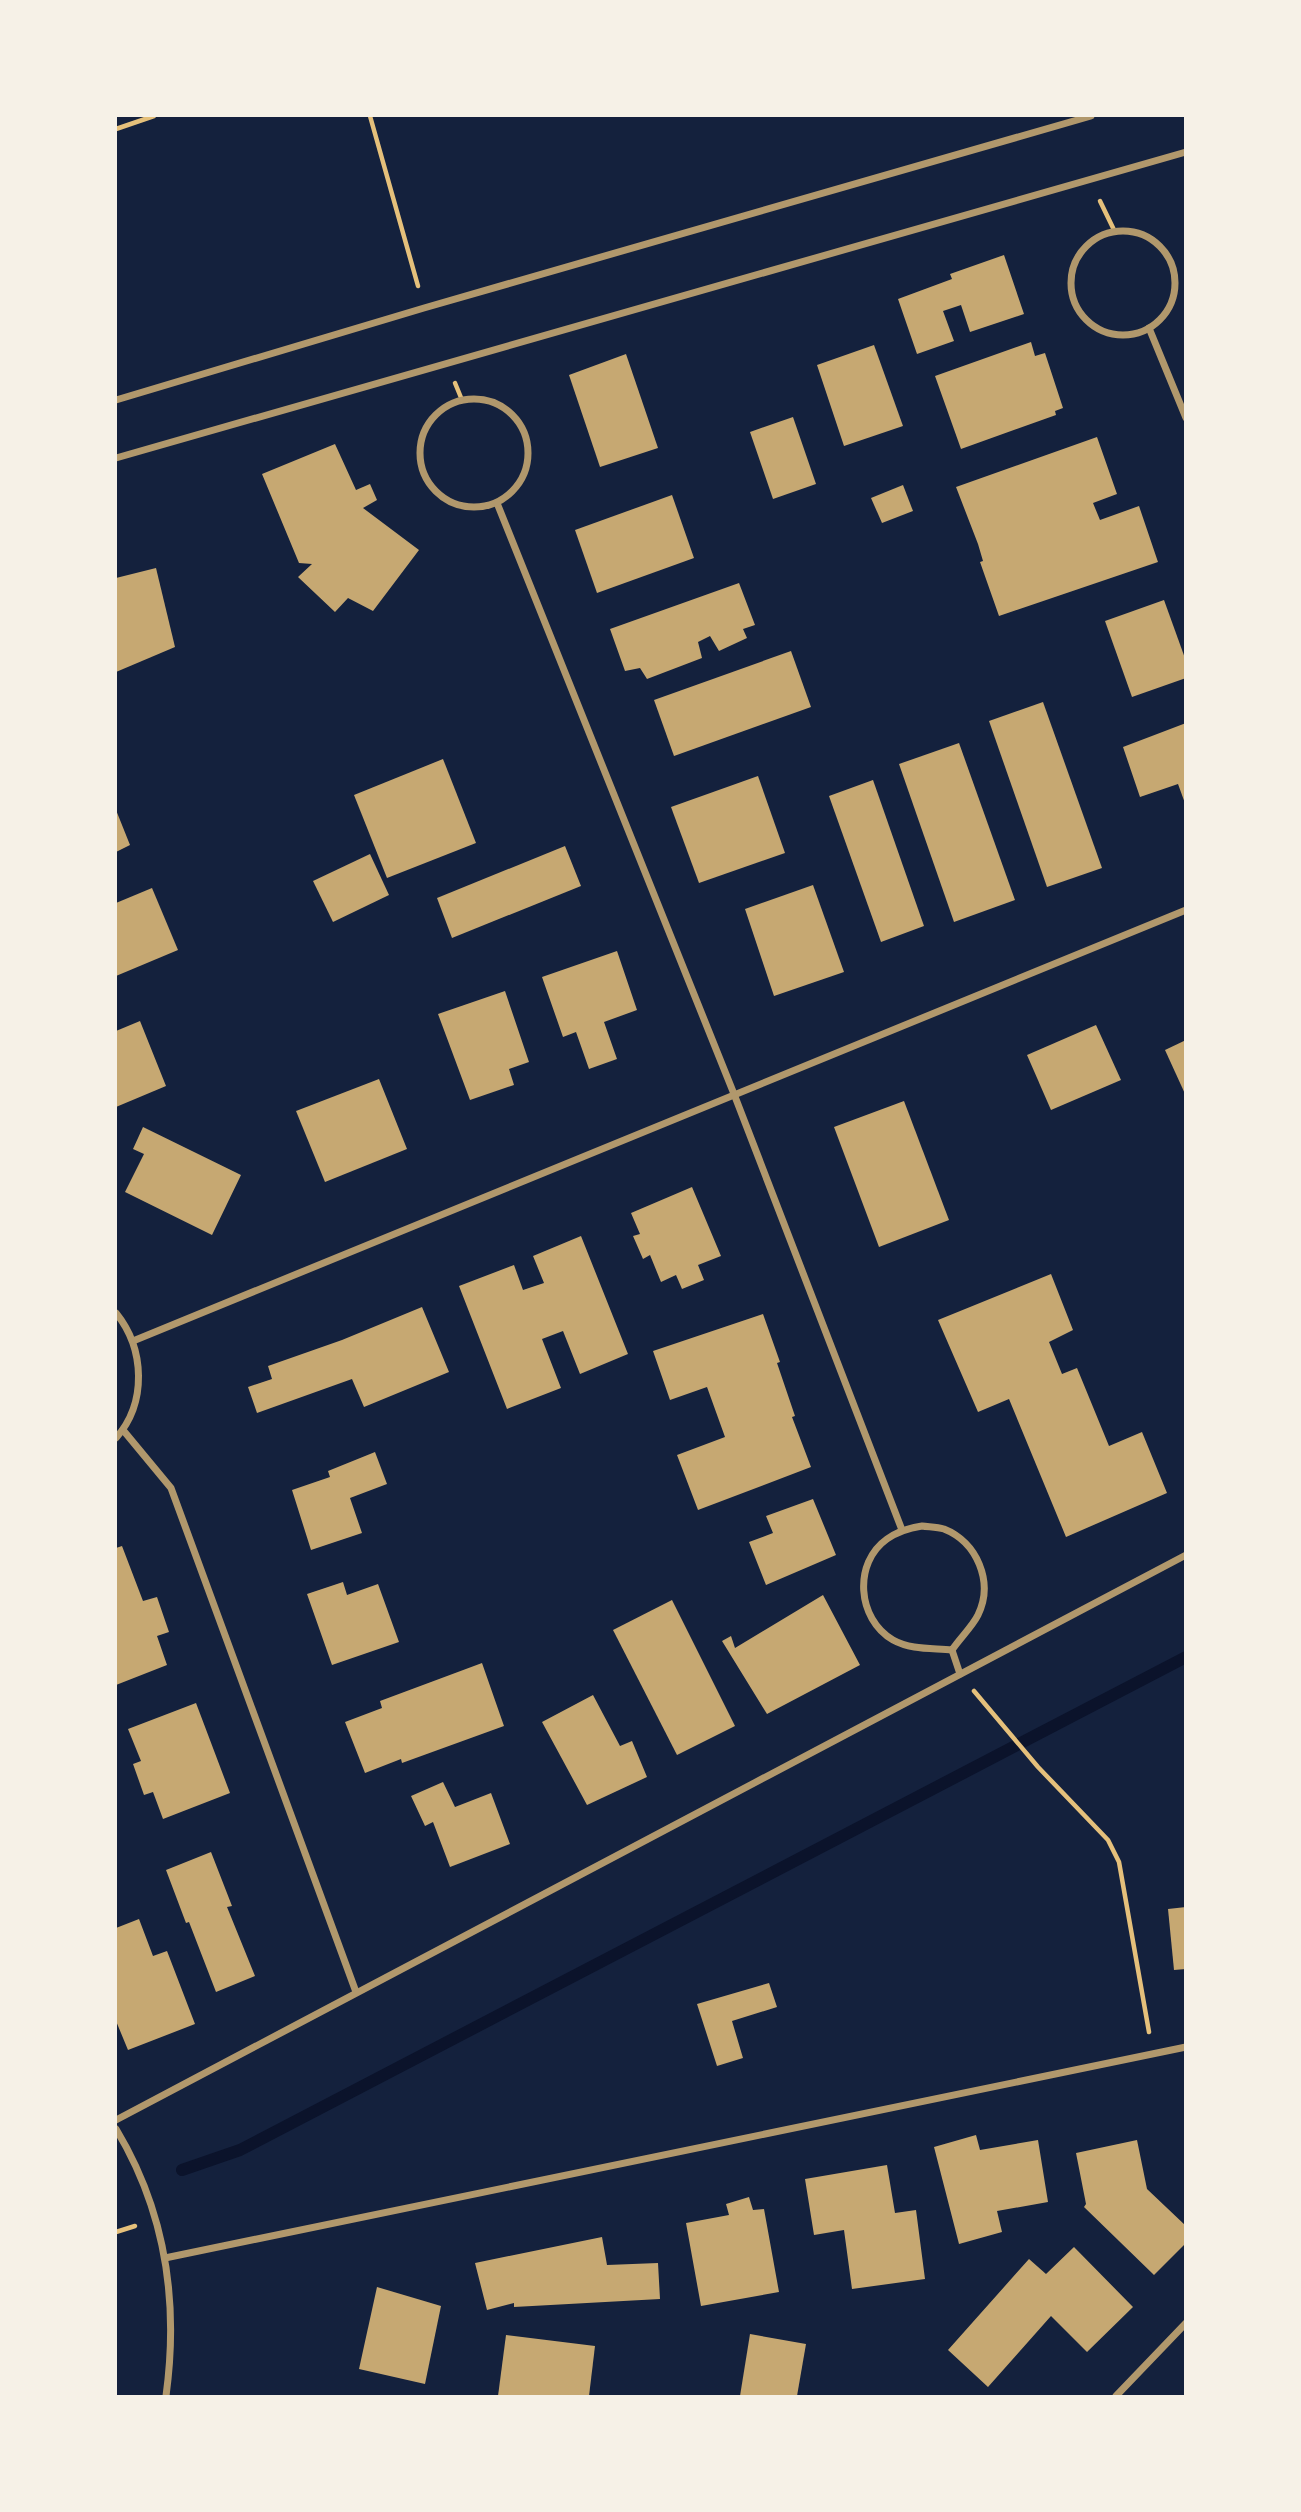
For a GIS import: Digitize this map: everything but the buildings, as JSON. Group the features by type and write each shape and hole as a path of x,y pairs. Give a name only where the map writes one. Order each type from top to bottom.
{"street":[{"path":"116,400 424,307 1091,116"},
{"path":"116,458 1185,152"},
{"path":"1115,232 1133,232 1150,238 1163,250 1172,265 1175,283 1172,301 1163,317 1149,328 1134,334 1117,335 1101,331 1088,321 1078,308 1072,292 1076,260 1086,246 1100,236 1115,232"},
{"path":"1149,328 1185,418"},
{"path":"480,399 497,403 511,413 523,428 528,444 528,462 523,479 512,494 497,503 471,508 444,500 422,471 419,453 423,435 432,419 445,407 462,400 480,399"},
{"path":"497,503 734,1094 902,1530"},
{"path":"133,1341 1185,910"},
{"path":"116,1313 133,1341 139,1371 136,1402 123,1430 116,1438"},
{"path":"123,1430 171,1488 356,1992"},
{"path":"922,1526 943,1529 961,1539 975,1554 983,1574 984,1594 978,1614 952,1650 911,1647 893,1640 877,1627 868,1611 863,1592 865,1573 872,1554 885,1540 902,1530 922,1526"},
{"path":"116,2119 1185,1555"},
{"path":"952,1650 960,1674"},
{"path":"165,2258 1185,2047"},
{"path":"116,2129 129,2151 149,2198 164,2246 171,2297 172,2356 166,2396"},
{"path":"1116,2396 1185,2323"}],"path":[{"path":"116,129 154,116"},
{"path":"370,116 424,307"},
{"path":"960,1674 1038,1768 1108,1840 1119,1862 1152,2053"}],"waterway":[{"path":"182,2170 240,2150 1186,1657"}]}
